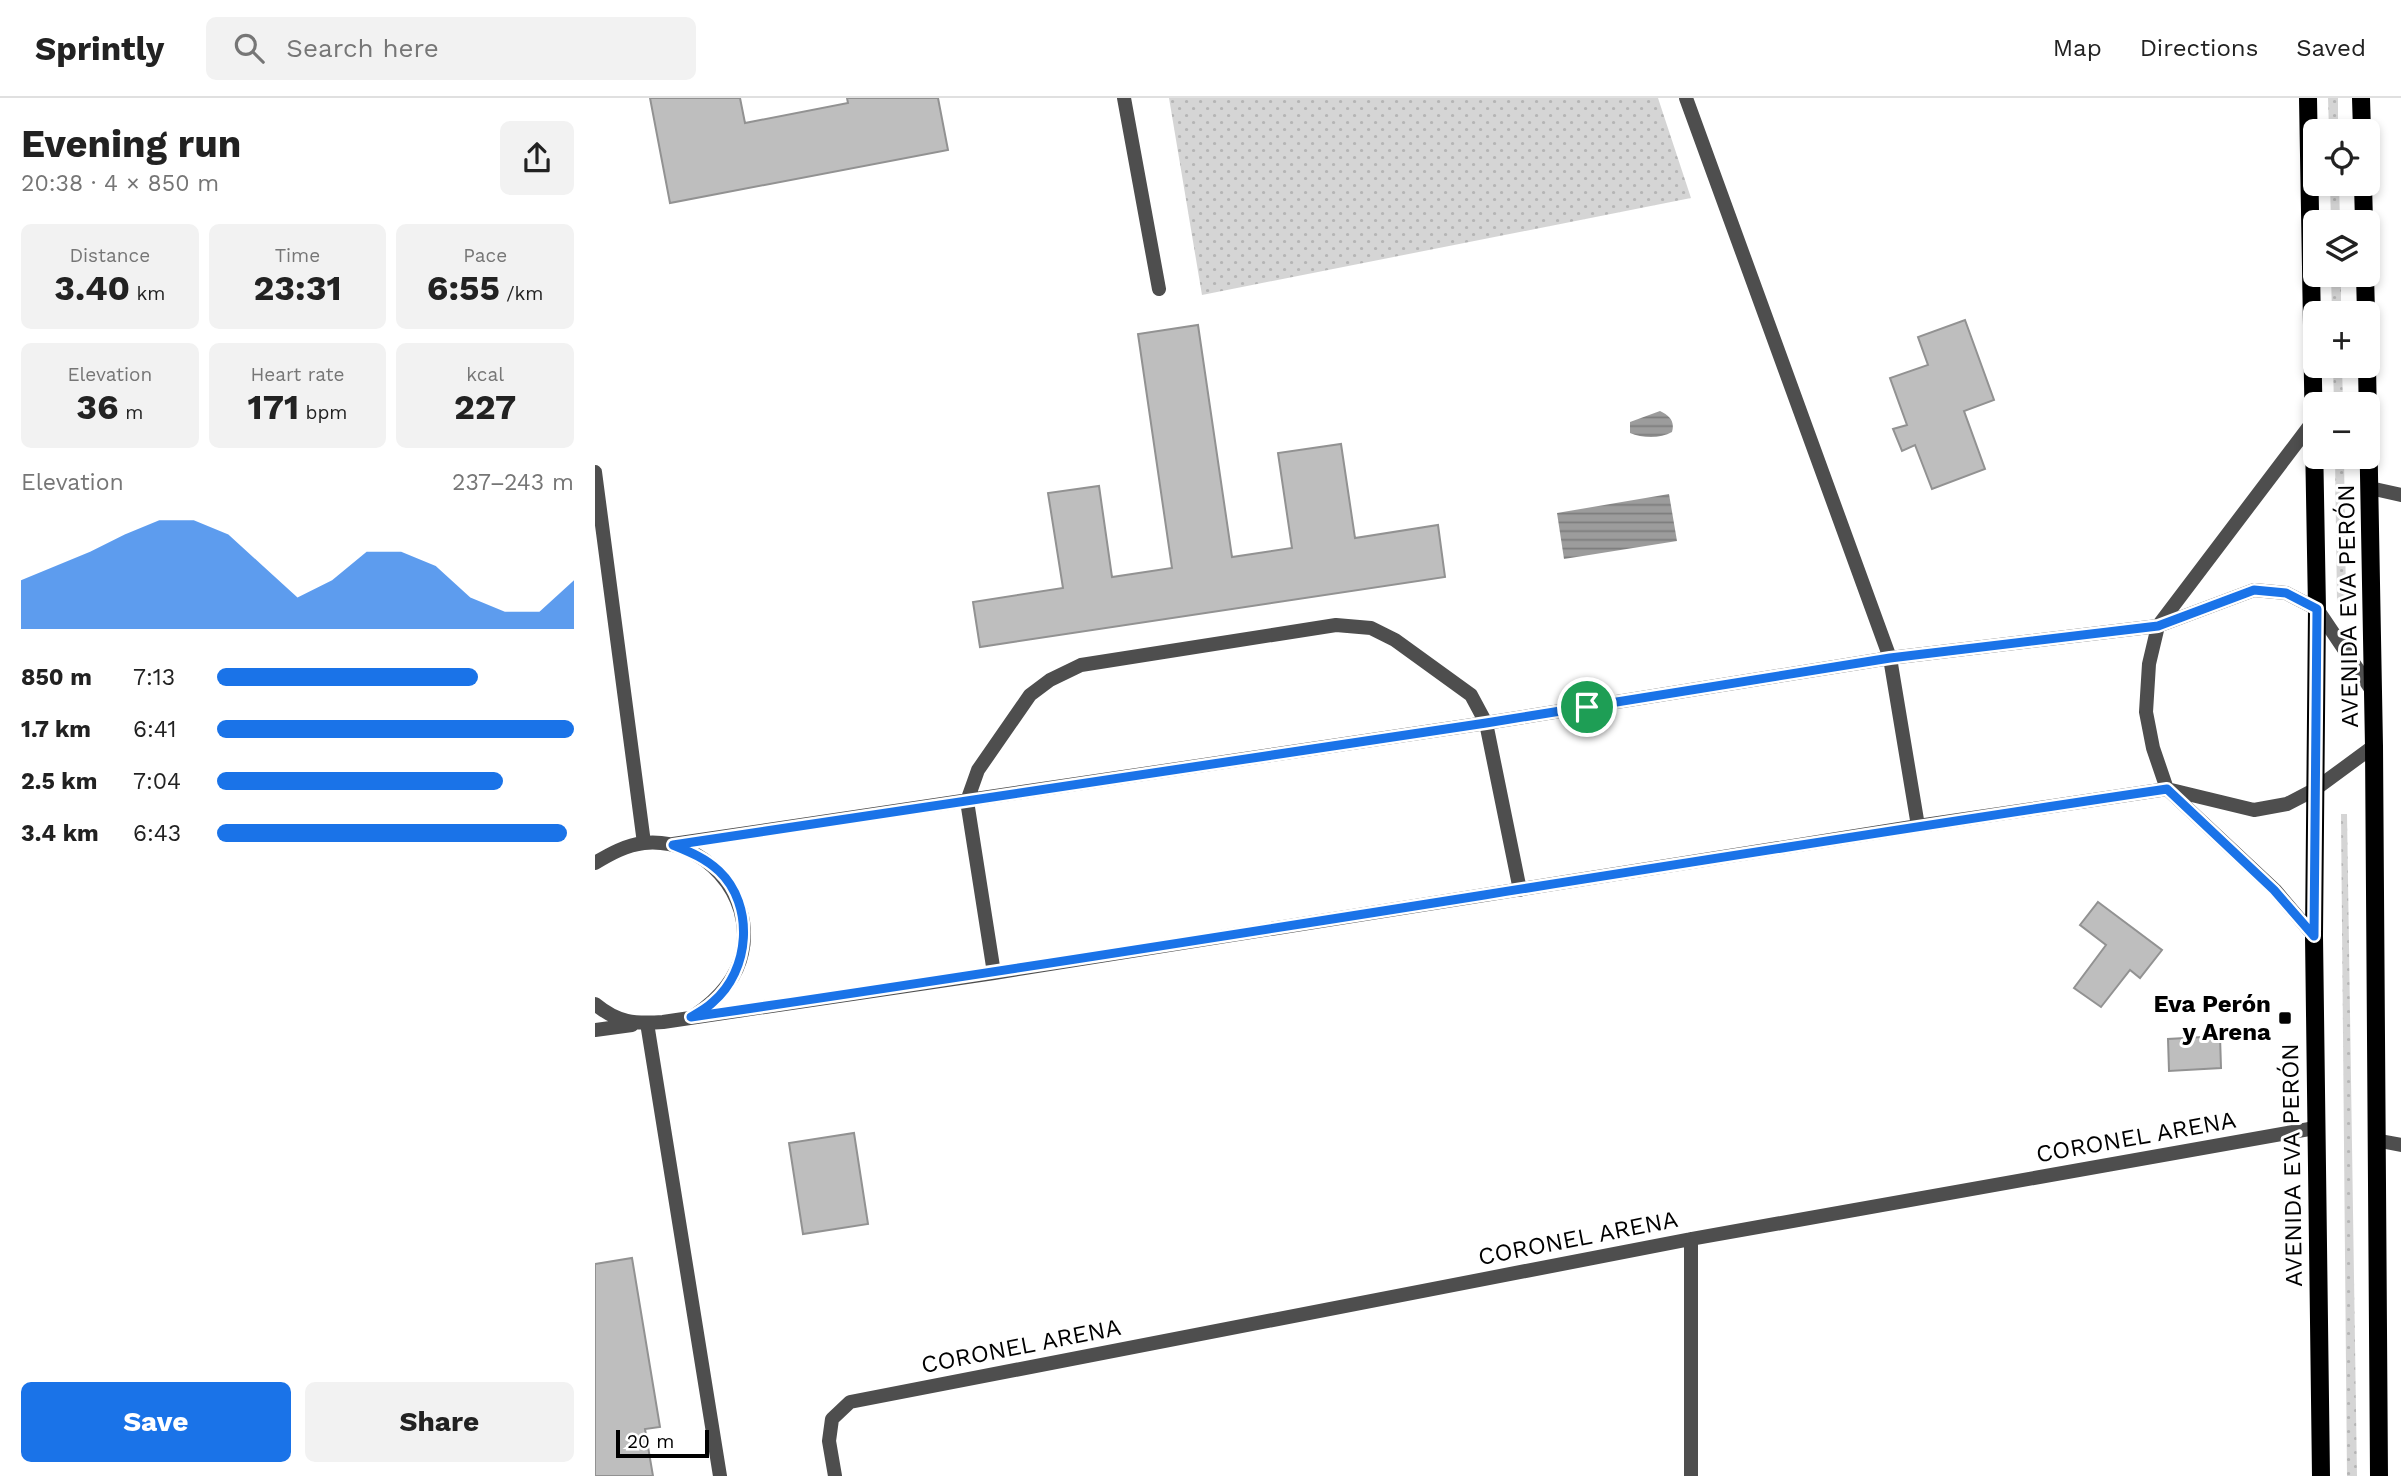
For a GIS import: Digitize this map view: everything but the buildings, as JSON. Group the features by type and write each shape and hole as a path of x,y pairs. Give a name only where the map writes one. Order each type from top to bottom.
{"main road":[{"name":"AVENIDA EVA PERÓN","path":"2308,98 2313,392"},
{"path":"2361,98 2362,119"},
{"name":"AVENIDA EVA PERÓN","path":"2367,378 2374,746 2379,1476"},
{"name":"AVENIDA EVA PERÓN","path":"2315,469 2317,609 2314,790 2315,1128 2321,1476"}],"street":[{"path":"1124,98 1159,289"},
{"path":"1686,98 1890,658 1918,826"},
{"path":"2303,435 2158,626 2149,664 2146,712 2153,748 2167,789 2274,890 2314,936"},
{"path":"595,472 644,843"},
{"path":"2370,488 2401,495"},
{"path":"595,854 644,843 673,845 1486,723 1890,658 2158,626 2254,590 2286,593 2317,609 2373,692"},
{"path":"994,973 967,801 978,770 1030,695 1050,680 1081,665 1309,629 1336,625 1371,628 1395,640 1471,695 1486,723 1520,890"},
{"path":"595,1030 994,973 2167,789 2254,810 2287,804 2314,790 2374,746"},
{"path":"673,845 699,855 721,873 736,897 744,924 742,953 732,979 715,1002 691,1017"},
{"path":"595,863 616,850"},
{"path":"595,1004 607,1014 641,1023"},
{"path":"641,1023 720,1476"},
{"name":"CORONEL ARENA","path":"835,1476 829,1441 832,1419 850,1402 1691,1239 2315,1128"},
{"path":"2375,1140 2401,1145"},
{"path":"1691,1239 1691,1476"}],"shaded area":[{"path":"1169,98 1658,98 1691,198 1202,295"},
{"path":"2328,98 2338,98 2338,119 2329,119"},
{"path":"2330,196 2339,196 2340,210 2331,210"},
{"path":"2331,287 2341,287 2341,301 2332,301"},
{"path":"2333,378 2342,378 2343,392 2334,392"},
{"path":"1660,411 1671,419 1672,432 1651,437 1630,433 1630,422"},
{"path":"2335,469 2344,469 2346,602 2337,602"},
{"path":"1669,494 1677,541 1564,559 1557,513"},
{"path":"2341,814 2347,814 2357,1476 2347,1476"}],"place":[{"name":"Eva Perón y Arena","path":"2285,1018"}],"route":[{"path":"2254,590 2286,593 2317,609 2314,936 2274,890 2167,789 994,973 691,1017 715,1002 732,979 742,953 744,924 736,897 721,873 699,855 673,845 1587,707 1890,658 2158,626 2254,590"}]}
